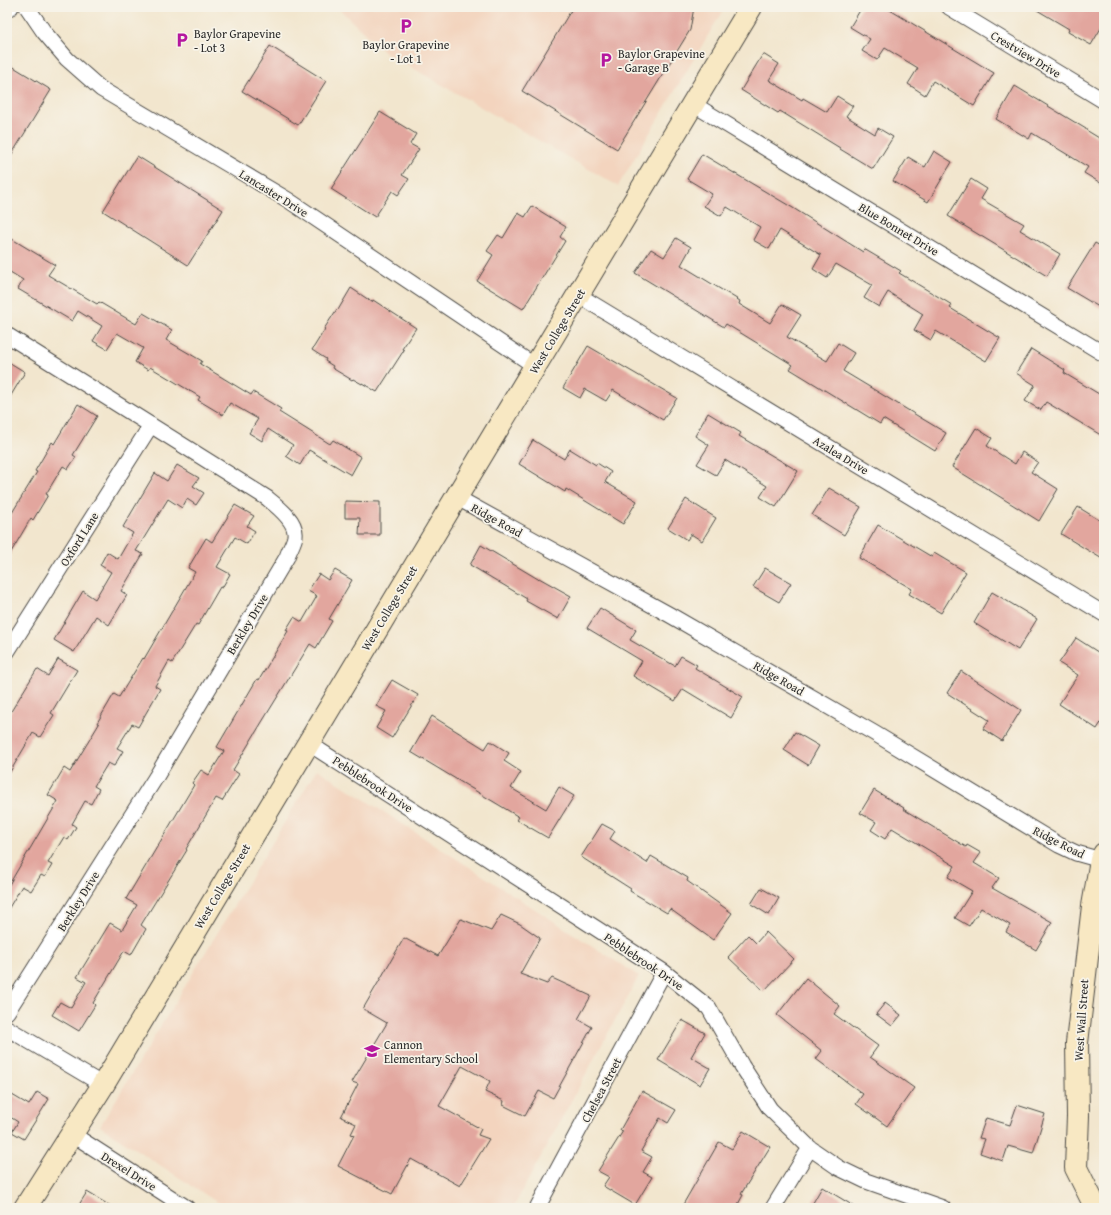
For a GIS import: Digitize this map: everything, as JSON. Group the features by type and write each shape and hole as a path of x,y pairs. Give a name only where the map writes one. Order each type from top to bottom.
{"street":[{"path":"7,9 11,7"},
{"name":"Lancaster Drive","path":"27,7 44,32 67,59 101,90 288,200 535,366"},
{"name":"West College Street","path":"25,1208 103,1085 751,7"},
{"name":"Crestview Drive","path":"949,7 1104,101"},
{"name":"Blue Bonnet Drive","path":"693,104 1104,354"},
{"name":"Azalea Drive","path":"578,295 1104,614"},
{"name":"Berkley Drive","path":"7,335 267,498 284,513 294,526 295,535 287,557 156,777 7,1012"},
{"name":"Oxford Lane","path":"7,652 151,425"},
{"name":"Ridge Road","path":"456,497 670,615 874,734 1059,845 1076,853 1103,857"},
{"name":"Pebblebrook Drive","path":"308,743 664,972 709,1008 742,1066 770,1109 810,1148 839,1168 866,1181 942,1208"},
{"name":"West Wall Street","path":"1096,1208 1076,1168 1078,1116 1077,1043 1093,906 1103,857"},
{"name":"Chelsea Street","path":"537,1208 664,972"},
{"path":"7,1028 103,1085"},
{"name":"Drexel Drive","path":"72,1134 187,1208"},
{"path":"773,1208 810,1148"}],"shaded area":[{"path":"337,7 725,7 618,186 383,51"},
{"name":"Cannon Elementary School","path":"317,769 639,976 513,1208 226,1208 100,1126"}],"building":[{"name":"Baylor Grapevine - Garage B","path":"573,7 694,7 690,30 617,149 522,91"},
{"path":"862,7 885,7 994,73 974,106 933,81 925,95 908,84 918,68 885,48 877,60 862,51 870,39 850,27"},
{"path":"1032,7 1104,7 1104,23 1091,45 1068,32 1069,29"},
{"path":"270,46 326,81 298,125 242,91"},
{"path":"763,54 779,64 769,80 802,100 803,98 827,112 837,96 853,106 846,116 875,134 878,128 893,137 873,169 780,111 778,113 741,90"},
{"path":"7,63 51,90 7,162"},
{"path":"1015,86 1104,141 1104,185 1084,173 1088,167 1032,133 1029,139 996,119"},
{"path":"380,112 416,134 410,144 419,149 402,175 409,179 398,195 392,191 375,217 331,189"},
{"path":"934,151 952,162 928,202 893,181 908,157 925,167"},
{"path":"702,154 863,252 864,249 901,271 899,273 952,305 950,308 1000,338 986,361 936,331 931,340 914,330 923,314 888,292 879,307 864,298 872,285 836,264 827,278 813,269 821,255 780,230 769,249 753,240 760,227 727,207 721,216 704,206 712,194 687,179"},
{"path":"137,156 223,210 188,265 103,211"},
{"path":"971,179 987,189 981,199 1024,224 1020,230 1060,254 1047,276 948,216"},
{"path":"532,206 566,227 560,237 565,241 523,309 477,281 493,255 487,251 498,235 503,238 518,213 525,217"},
{"path":"7,236 55,265 48,275 97,304 99,302 136,324 143,313 172,330 166,340 202,361 200,364 251,395 253,392 281,409 279,412 330,444 333,440 361,457 351,475 309,450 300,465 286,456 293,445 268,429 262,441 249,433 258,419 230,403 223,415 198,400 200,397 150,367 148,370 135,362 143,348 117,333 107,349 93,341 102,326 78,311 72,321 18,289 23,280 7,270"},
{"path":"676,238 691,247 681,265 740,301 739,304 770,323 782,304 801,315 787,337 827,361 838,343 854,353 843,371 946,433 935,451 883,419 880,424 790,369 793,365 726,324 724,327 635,273 651,249 664,257"},
{"path":"1095,243 1104,248 1104,310 1067,288"},
{"path":"351,288 372,302 373,300 416,328 402,349 404,350 377,392 332,368 333,366 325,361 326,359 312,350"},
{"path":"588,346 677,398 663,420 613,390 606,401 585,389 580,398 563,388"},
{"path":"1031,349 1065,370 1064,373 1104,397 1104,437 1046,402 1041,410 1025,401 1035,385 1016,373"},
{"path":"7,361 25,372 7,402"},
{"path":"78,404 97,416 73,455 76,457 68,469 63,466 46,494 48,495 33,520 31,518 7,559 7,521 37,472 35,471 52,442 54,444"},
{"path":"708,413 741,433 739,436 798,471 776,507 760,497 767,486 725,460 716,475 697,464 709,445 695,436"},
{"path":"976,428 992,438 987,446 1015,464 1022,452 1038,462 1031,472 1058,489 1039,521 952,467"},
{"path":"533,440 564,459 570,449 596,465 597,463 611,472 605,482 637,501 623,524 566,489 565,492 519,464"},
{"path":"177,465 199,478 193,486 204,493 196,505 187,499 182,508 168,499 136,551 143,554 121,591 127,595 109,625 96,616 74,652 54,640 83,591 95,599 111,572 100,565 107,552 118,559 133,533 123,527 155,473 167,481"},
{"path":"829,488 861,507 844,535 812,515"},
{"path":"686,499 716,518 702,541 691,534 687,540 668,528"},
{"path":"345,501 380,502 380,535 359,535 360,518 345,518"},
{"path":"235,505 254,516 247,526 255,531 247,544 235,537 217,567 230,574 222,588 220,587 198,625 196,624 172,663 169,661 155,686 160,689 138,727 132,724 117,748 123,751 114,766 108,763 94,786 99,789 91,804 85,801 72,824 76,827 68,840 64,837 48,863 52,865 45,877 41,875 31,891 22,886 7,911 7,888 58,801 48,795 64,768 70,772 99,724 97,723 114,694 119,697 143,658 144,659 195,572 188,568 206,538 212,542"},
{"path":"1078,507 1104,523 1104,560 1061,534"},
{"path":"878,525 932,557 934,553 966,572 941,613 909,594 912,589 859,558"},
{"path":"481,545 538,579 539,578 571,596 558,619 526,601 527,599 470,565"},
{"path":"765,568 791,583 779,602 753,587"},
{"path":"335,570 352,580 329,619 332,621 316,648 310,644 262,722 233,770 239,774 222,801 216,798 186,849 187,850 141,925 146,929 131,955 124,951 93,1003 95,1005 79,1031 52,1015 60,1002 71,1008 86,982 77,977 110,923 122,930 137,905 126,899 194,785 192,783 201,770 209,775 224,751 217,747 257,679 259,680 288,631 286,630 294,617 302,622 317,596 308,591 319,574 328,580"},
{"path":"992,592 1037,619 1018,650 974,623"},
{"path":"600,608 636,630 630,640 675,666 681,656 697,665 695,668 743,697 731,718 683,689 675,701 633,676 642,661 587,628"},
{"path":"1076,638 1104,656 1104,718 1097,729 1059,704 1078,675 1059,663"},
{"path":"58,659 77,670 51,713 54,715 40,737 33,733 7,777 7,718 37,669 48,676"},
{"path":"961,671 1021,710 1002,741 983,729 989,720 947,693"},
{"path":"392,680 418,695 392,738 376,728 386,711 376,706"},
{"path":"432,716 485,749 490,741 509,753 504,761 521,772 511,788 546,809 559,787 574,796 548,838 517,820 519,817 411,752"},
{"path":"795,732 819,746 808,765 784,750"},
{"path":"874,790 966,847 967,845 981,853 974,863 999,878 992,888 1052,922 1036,950 1006,932 1010,925 981,908 969,926 955,918 972,891 948,877 955,866 892,828 885,839 871,830 876,822 860,813"},
{"path":"602,824 615,831 610,839 647,863 651,856 688,878 687,881 732,913 713,940 670,909 667,913 630,891 631,889 581,857"},
{"path":"761,888 779,898 769,915 751,904"},
{"path":"501,915 520,924 540,938 520,974 547,984 552,978 591,996 578,1019 592,1027 553,1098 539,1091 525,1116 503,1105 504,1101 485,1092 490,1081 462,1066 439,1106 481,1129 478,1135 489,1139 460,1186 411,1159 392,1194 338,1166 354,1135 351,1134 356,1124 341,1117 358,1084 352,1082 387,1023 363,1009 404,938 438,956 461,919 491,931"},
{"path":"766,932 794,959 764,991 728,957 748,935 756,943"},
{"path":"806,978 840,1006 834,1014 878,1046 870,1057 914,1088 887,1126 856,1104 863,1094 816,1059 822,1051 777,1015"},
{"path":"885,1003 901,1015 892,1026 876,1014"},
{"path":"682,1020 705,1033 691,1057 710,1068 700,1085 658,1060"},
{"path":"642,1091 676,1110 668,1123 660,1118 641,1151 652,1157 643,1172 652,1177 635,1205 603,1186 609,1177 598,1171 623,1131 620,1130"},
{"path":"7,1092 29,1105 37,1092 49,1099 24,1139 12,1132 18,1122 7,1115"},
{"path":"1017,1105 1045,1114 1033,1153 1008,1146 1003,1161 980,1153 985,1139 979,1138 986,1118 1010,1125"},
{"path":"743,1131 770,1147 741,1194 743,1195 736,1208 681,1208 719,1142 732,1149"},
{"path":"822,1187 857,1208 810,1208"},
{"path":"87,1192 114,1208 77,1208"}],"place":[{"name":"Baylor Grapevine - Lot 1","path":"406,26"},
{"name":"Baylor Grapevine - Lot 3","path":"182,40"},
{"name":"Baylor Grapevine - Garage B","path":"606,60"},
{"name":"Cannon Elementary School","path":"372,1051"}]}
